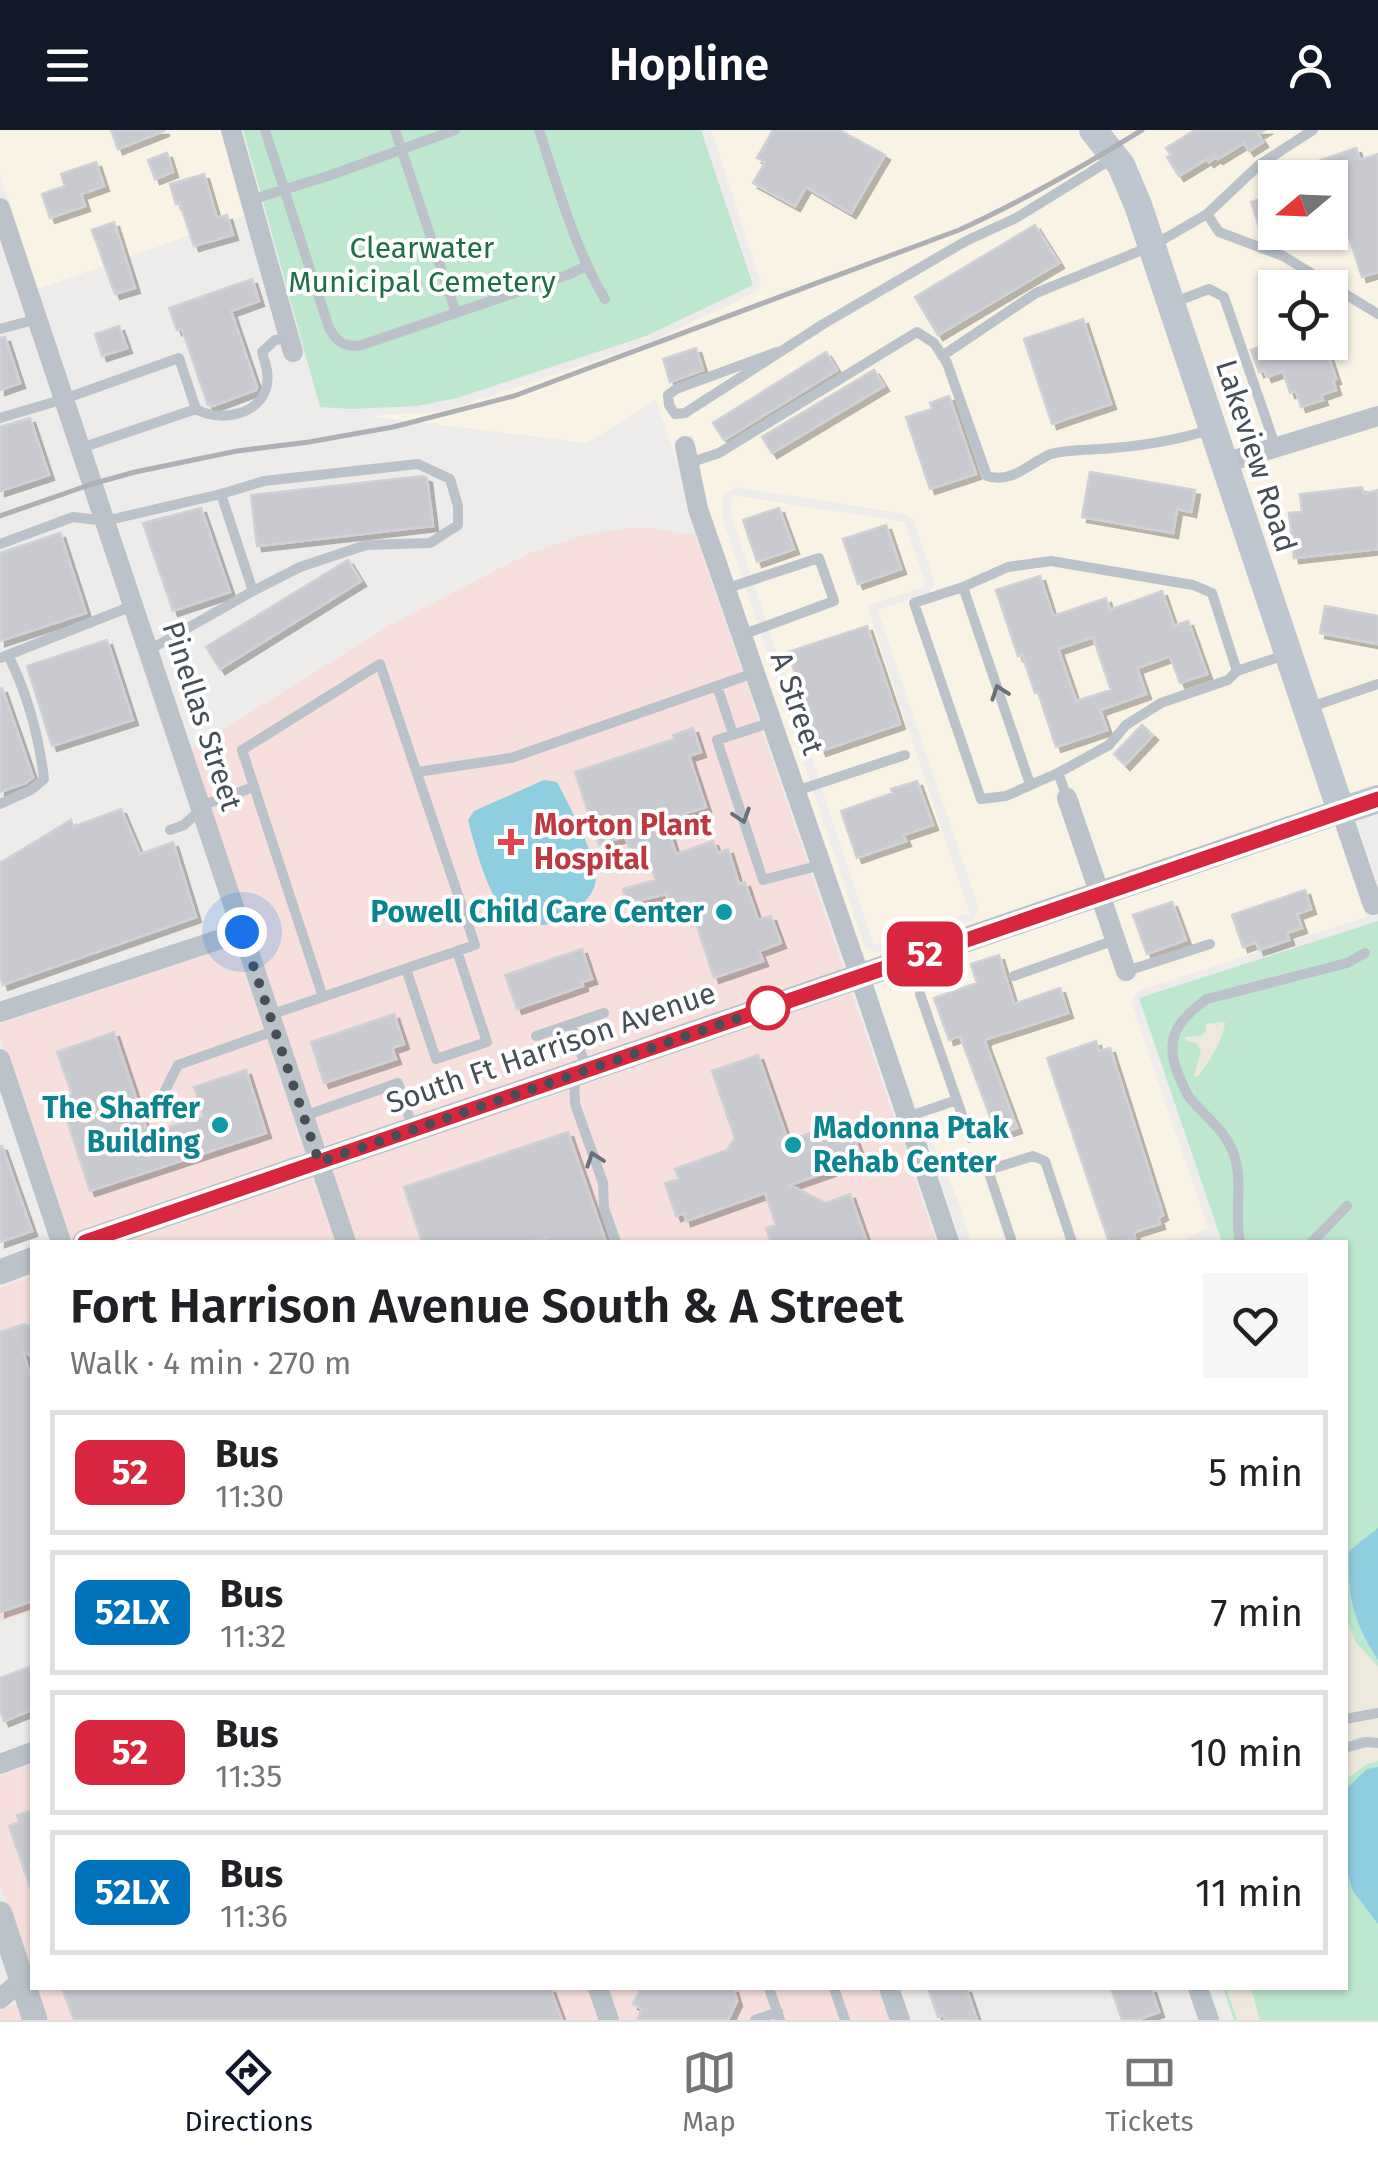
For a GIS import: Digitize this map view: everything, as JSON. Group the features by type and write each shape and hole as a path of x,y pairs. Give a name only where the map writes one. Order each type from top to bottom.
{"main road":[{"name":"Lakeview Road","path":"1093,130 1129,180 1341,811"},
{"name":"South Ft Harrison Avenue","path":"1341,811 1378,799"}],"street":[{"path":"231,130 290,345"},
{"name":"Pinellas Street","path":"1,213 345,1240"},
{"path":"1225,463 1378,416"},
{"name":"A Street","path":"687,455 698,509 948,1240"},
{"path":"1067,798 1126,971"},
{"path":"1341,811 1376,909"},
{"name":"South Ft Harrison Avenue","path":"91,1240 1341,811"},
{"path":"0,1012 242,932"},
{"path":"0,1059 60,1240"},
{"path":"0,1272 30,1261"},
{"path":"0,1764 30,1753"},
{"path":"0,1914 11,1979 35,2020"},
{"path":"0,1999 11,1979"},
{"path":"599,1990 609,2020"},
{"path":"890,1990 900,2020"},
{"path":"1199,1990 1209,2020"}],"lane":[{"path":"265,130 329,328 344,345 362,346 586,266"},
{"path":"394,130 456,313"},
{"path":"250,200 456,130"},
{"path":"538,130 586,266 604,299"},
{"path":"942,356 1036,293 1152,246 1206,214 1259,165 1313,130"},
{"path":"777,352 676,389 668,395 669,406 675,414 685,414 777,352 966,241 1016,218 1116,157"},
{"path":"1206,214 1219,232 1283,256 1378,314"},
{"path":"1171,304 1209,289 1224,297 1276,448"},
{"path":"0,329 37,319"},
{"path":"687,455 718,453 917,332 934,344 948,363 987,476 1024,471 1052,454 1177,440 1213,428"},
{"path":"0,418 178,358 196,409 208,416 236,415 257,403 267,387 262,352 275,340 290,345"},
{"path":"80,448 196,409"},
{"path":"0,544 73,517 105,521 264,481 418,464 450,479 458,506 458,525 430,543 366,546 300,567 148,650"},
{"path":"221,494 253,591"},
{"path":"725,589 819,558 834,601 742,635"},
{"path":"1237,671 1212,593 1192,585 1051,561 1008,567 914,603 981,799 1006,796 1110,745 1126,725 1161,703 1288,654"},
{"path":"963,587 1030,784"},
{"path":"0,804 31,790 44,779 40,746 16,673 4,656 133,606"},
{"path":"160,1100 178,1065 273,1023 322,996 475,946 380,664 242,750 322,996"},
{"path":"417,772 511,758 754,673"},
{"path":"1306,708 1378,684"},
{"path":"717,686 733,734"},
{"path":"772,722 717,740 764,880 821,865"},
{"path":"796,791 905,755"},
{"path":"1058,772 1067,798"},
{"path":"170,830 184,825 201,808 254,787"},
{"path":"1014,976 1115,940"},
{"path":"1126,971 1210,944"},
{"path":"406,968 436,1058 487,1042 457,951"},
{"path":"1240,1240 1236,1160 1230,1143 1188,1095 1176,1069 1171,1044 1179,1023 1208,999 1348,964 1365,953"},
{"path":"920,994 970,1138"},
{"path":"536,1036 604,1013"},
{"path":"571,1024 581,1072 576,1104 602,1183 604,1208 615,1240"},
{"path":"304,1116 398,1083 414,1130"},
{"path":"907,1116 956,1100"},
{"path":"1011,1240 988,1170 1033,1156 1045,1162 1071,1240"},
{"path":"1314,1240 1347,1206"},
{"path":"1348,1718 1378,1713"},
{"path":"1348,1747 1378,1743"},
{"path":"755,2020 779,2016 770,1990"},
{"path":"835,1990 846,2020"}],"shaded area":[{"path":"0,130 221,130 244,216 38,289 0,175"},
{"path":"711,130 1079,130 1112,169 1328,806 1107,882 1073,786 1055,793 1087,889 867,965 708,507 693,435 673,440 679,468 656,400 587,443 368,416 437,412 648,343 757,292 761,282","holes":["735,487 906,514 913,519 935,583 929,593 878,610 979,910 973,920 876,953 865,948 722,516 723,495"]},
{"path":"1108,130 1378,130 1378,406 1232,451"},
{"path":"1378,425 1378,789 1348,799 1238,469"},
{"path":"732,495 904,522 926,586 867,606 970,913 874,945 731,515"},
{"name":"Morton Plant Hospital","path":"640,527 696,535 935,1240 70,1240 0,1035 0,1023 252,936 192,749 392,624 528,554 587,534"},
{"path":"1334,824 1366,917 1137,991 1131,1002 1208,1228 1184,1240 970,1240 960,1205 905,1079 873,982 1093,906 1119,983 1138,977 1113,900"},
{"path":"30,1278 30,1612 0,1622 0,1288"},
{"path":"30,1765 30,1970 0,1883 0,1776"},
{"path":"37,1990 879,1990 889,2020 0,2020 0,2010 39,1996"}],"green space":[{"name":"Clearwater Municipal Cemetery","path":"243,130 701,130 753,285 646,336 457,398 417,406 320,407"},
{"path":"1378,921 1378,2020 1234,2020 1224,1990 1348,1990 1348,1240 1221,1240 1139,998"}],"sand":[{"path":"1225,1022 1211,1058 1194,1076 1201,1051 1197,1043 1185,1037 1201,1036 1206,1024"},
{"path":"1348,1623 1356,1643 1378,1666 1378,1738 1360,1737 1348,1742"},
{"path":"1367,1744 1378,1746 1378,1761 1348,1778 1348,1749"},
{"path":"1227,1990 1252,1990 1260,2020 1237,2020"}],"water":[{"path":"544,780 557,782 586,842 596,876 592,892 581,906 558,921 539,925 516,919 499,905 482,869 468,820 474,811"},
{"path":"1378,1528 1378,1660 1357,1620 1351,1596 1349,1551"},
{"path":"1378,1767 1378,1924 1353,1891 1348,1874 1348,1787 1367,1769"}],"building":[{"path":"111,130 164,130 164,131 118,149"},
{"path":"773,130 839,130 885,155 851,213 806,187 795,206 753,183 765,162 757,158"},
{"path":"1195,130 1265,130 1258,134 1263,142 1249,151 1244,143 1179,176 1166,148"},
{"path":"1356,148 1360,160 1378,154 1378,272 1362,277 1348,234 1348,160 1321,160"},
{"path":"167,153 173,172 155,179 148,160"},
{"path":"96,162 104,186 81,194 85,206 50,218 42,194 65,186 61,174"},
{"path":"204,174 217,218 227,215 233,235 194,246 170,184"},
{"path":"1258,200 1258,223 1251,202"},
{"path":"114,222 135,288 115,294 92,230"},
{"path":"1035,225 1059,263 938,335 915,297"},
{"path":"252,279 259,301 231,311 256,390 208,405 182,329 177,330 169,308"},
{"path":"1083,319 1111,404 1052,424 1024,339"},
{"path":"119,326 127,348 102,356 95,334"},
{"path":"5,337 20,383 0,390 0,338"},
{"path":"696,348 703,370 670,382 663,359"},
{"path":"1258,348 1258,360 1330,360 1336,390 1321,395 1323,400 1301,407 1296,391 1290,393 1283,371 1267,377 1264,370 1259,372 1251,350"},
{"path":"826,352 837,370 724,440 713,423"},
{"path":"874,370 884,386 772,453 762,437"},
{"path":"949,396 976,474 930,489 906,417 932,409 930,403"},
{"path":"30,418 49,475 0,491 0,427"},
{"path":"1090,472 1195,490 1191,512 1177,509 1173,533 1082,517"},
{"path":"427,478 433,526 257,546 251,495"},
{"path":"1362,487 1364,494 1378,490 1378,549 1294,558 1289,513 1302,512 1300,494"},
{"path":"201,508 230,592 173,611 143,523"},
{"path":"779,508 794,549 757,562 743,520"},
{"path":"886,525 901,569 858,584 843,539"},
{"path":"60,533 86,613 0,641 0,553"},
{"path":"348,560 361,581 220,669 206,647"},
{"path":"1040,576 1053,616 1106,598 1110,610 1162,591 1174,626 1188,621 1207,674 1180,683 1170,656 1137,668 1146,694 1100,710 1107,730 1056,747 1038,692 1035,693 1022,654 1018,656 996,590","holes":["1093,637 1111,690 1076,701 1058,649"]},
{"path":"1325,606 1378,616 1378,644 1320,633"},
{"path":"867,626 900,724 821,751 788,652"},
{"path":"107,640 133,720 52,746 27,666"},
{"path":"0,689 33,777 0,792"},
{"path":"1142,725 1153,735 1125,765 1114,754"},
{"path":"693,728 701,752 689,756 706,807 665,820 676,854 713,841 718,853 728,849 739,884 745,882 758,920 771,916 781,943 759,951 763,961 714,978 689,902 671,908 666,894 626,904 623,889 656,880 645,851 632,855 625,836 599,845 575,772 674,739 673,735"},
{"path":"917,781 933,825 903,835 906,841 857,858 841,811"},
{"path":"121,809 140,854 173,842 196,917 3,985 0,863 71,820 73,827"},
{"path":"1305,890 1311,909 1297,914 1302,928 1287,933 1289,940 1259,950 1256,942 1243,947 1232,915"},
{"path":"1172,902 1186,940 1147,954 1133,915"},
{"path":"582,949 592,979 582,982 583,986 517,1009 505,975"},
{"path":"999,955 1014,1004 1060,988 1068,1013 985,1042 1017,1128 997,1135 960,1036 949,1040 934,998 977,983 971,964"},
{"path":"394,1014 404,1044 392,1048 396,1059 324,1083 311,1042"},
{"name":"The Shaffer Building","path":"114,1032 148,1134 203,1116 194,1087 246,1070 266,1133 90,1191 60,1098 72,1094 57,1052"},
{"path":"1096,1041 1099,1051 1110,1048 1163,1215 1158,1218 1160,1224 1134,1232 1135,1238 1108,1240 1047,1058"},
{"name":"Madonna Ptak Rehab Center","path":"758,1055 788,1141 848,1120 862,1160 790,1185 826,1203 850,1194 866,1240 770,1240 766,1228 776,1225 765,1193 686,1221 684,1213 676,1216 665,1183 679,1179 675,1169 727,1150 735,1138 712,1071"},
{"path":"568,1132 605,1240 421,1240 404,1187"},
{"path":"0,1146 32,1231 0,1242"},
{"path":"24,1324 30,1326 30,1355 23,1352 30,1375 30,1602 0,1612 0,1332"},
{"path":"30,1667 30,1711 4,1721 0,1678"},
{"path":"30,1811 30,1887 9,1826 19,1822 17,1815"},
{"path":"63,1990 551,1990 562,2020 74,2020"},
{"path":"640,1990 734,1990 737,2001 728,2020 637,2020 642,2009 633,2004"},
{"path":"929,1990 967,1990 977,2020 938,2017"},
{"path":"1112,1990 1152,1990 1159,2012 1137,2020 1122,2020"}],"railway":[{"path":"0,516 135,472 237,451 393,427 514,396 959,230 1052,183 1142,130"}],"bus line":[{"name":"52","path":"91,1240 1378,799"}],"place":[{"name":"Morton Plant Hospital","path":"511,842"},
{"name":"Powell Child Care Center","path":"724,912"},
{"name":"The Shaffer Building","path":"220,1125"},
{"name":"Madonna Ptak Rehab Center","path":"793,1145"}],"route":[{"path":"242,932 319,1162 768,1008"}]}
